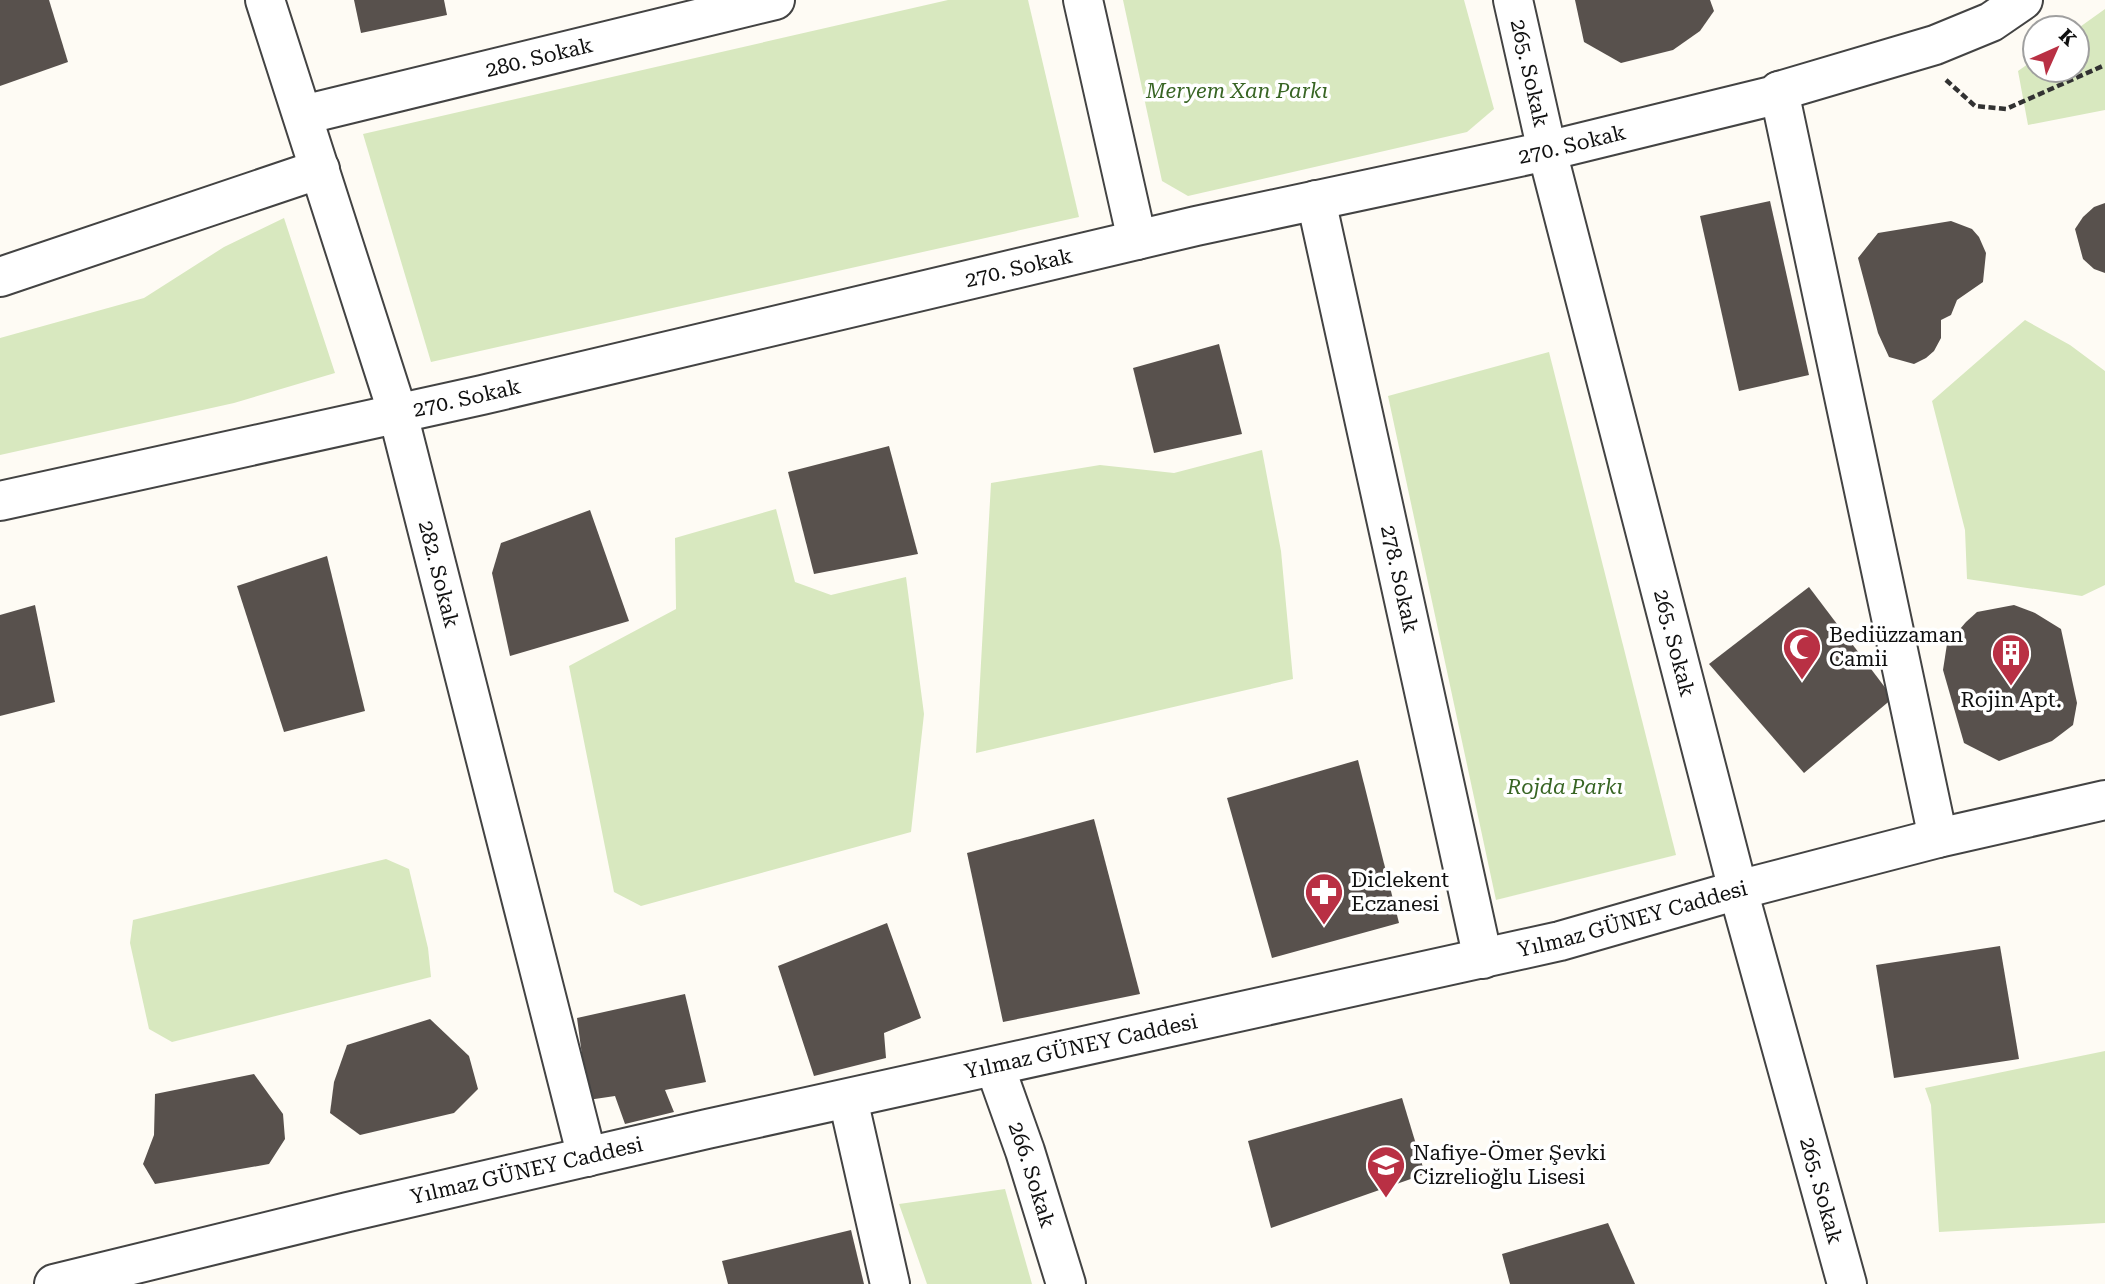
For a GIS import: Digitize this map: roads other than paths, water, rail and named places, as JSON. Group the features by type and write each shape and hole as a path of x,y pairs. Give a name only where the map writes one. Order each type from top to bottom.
{"street":[{"name":"282. Sokak","path":"265,0 398,414 587,1157"},
{"name":"280. Sokak","path":"303,115 775,0"},
{"path":"1083,0 1138,240"},
{"name":"265. Sokak","path":"1513,0 1548,151 1738,890 1847,1284"},
{"name":"270. Sokak","path":"0,501 398,414 1138,240 1548,151 1776,96 1779,91 1914,52 1991,22 2023,0"},
{"path":"1779,91 1938,838"},
{"path":"0,277 320,169"},
{"name":"278. Sokak","path":"1315,200 1483,959"},
{"name":"Yılmaz GÜNEY Caddesi","path":"54,1284 127,1275 587,1157 1560,941 1738,890 1938,838 2105,800"},
{"name":"266. Sokak","path":"995,1067 1066,1284"},
{"path":"848,1099 890,1284"}],"place":[{"name":"Bediüzzaman Camii","path":"1802,681"},
{"name":"Rojin Apt.","path":"2011,687"},
{"name":"Diclekent Eczanesi","path":"1324,926"},
{"name":"Nafiye-Ömer Şevki Cizrelioğlu Lisesi","path":"1386,1199"}],"park label":[{"name":"Meryem Xan Parkı","path":"1237,91"},
{"name":"Rojda Parkı","path":"1565,787"}]}
